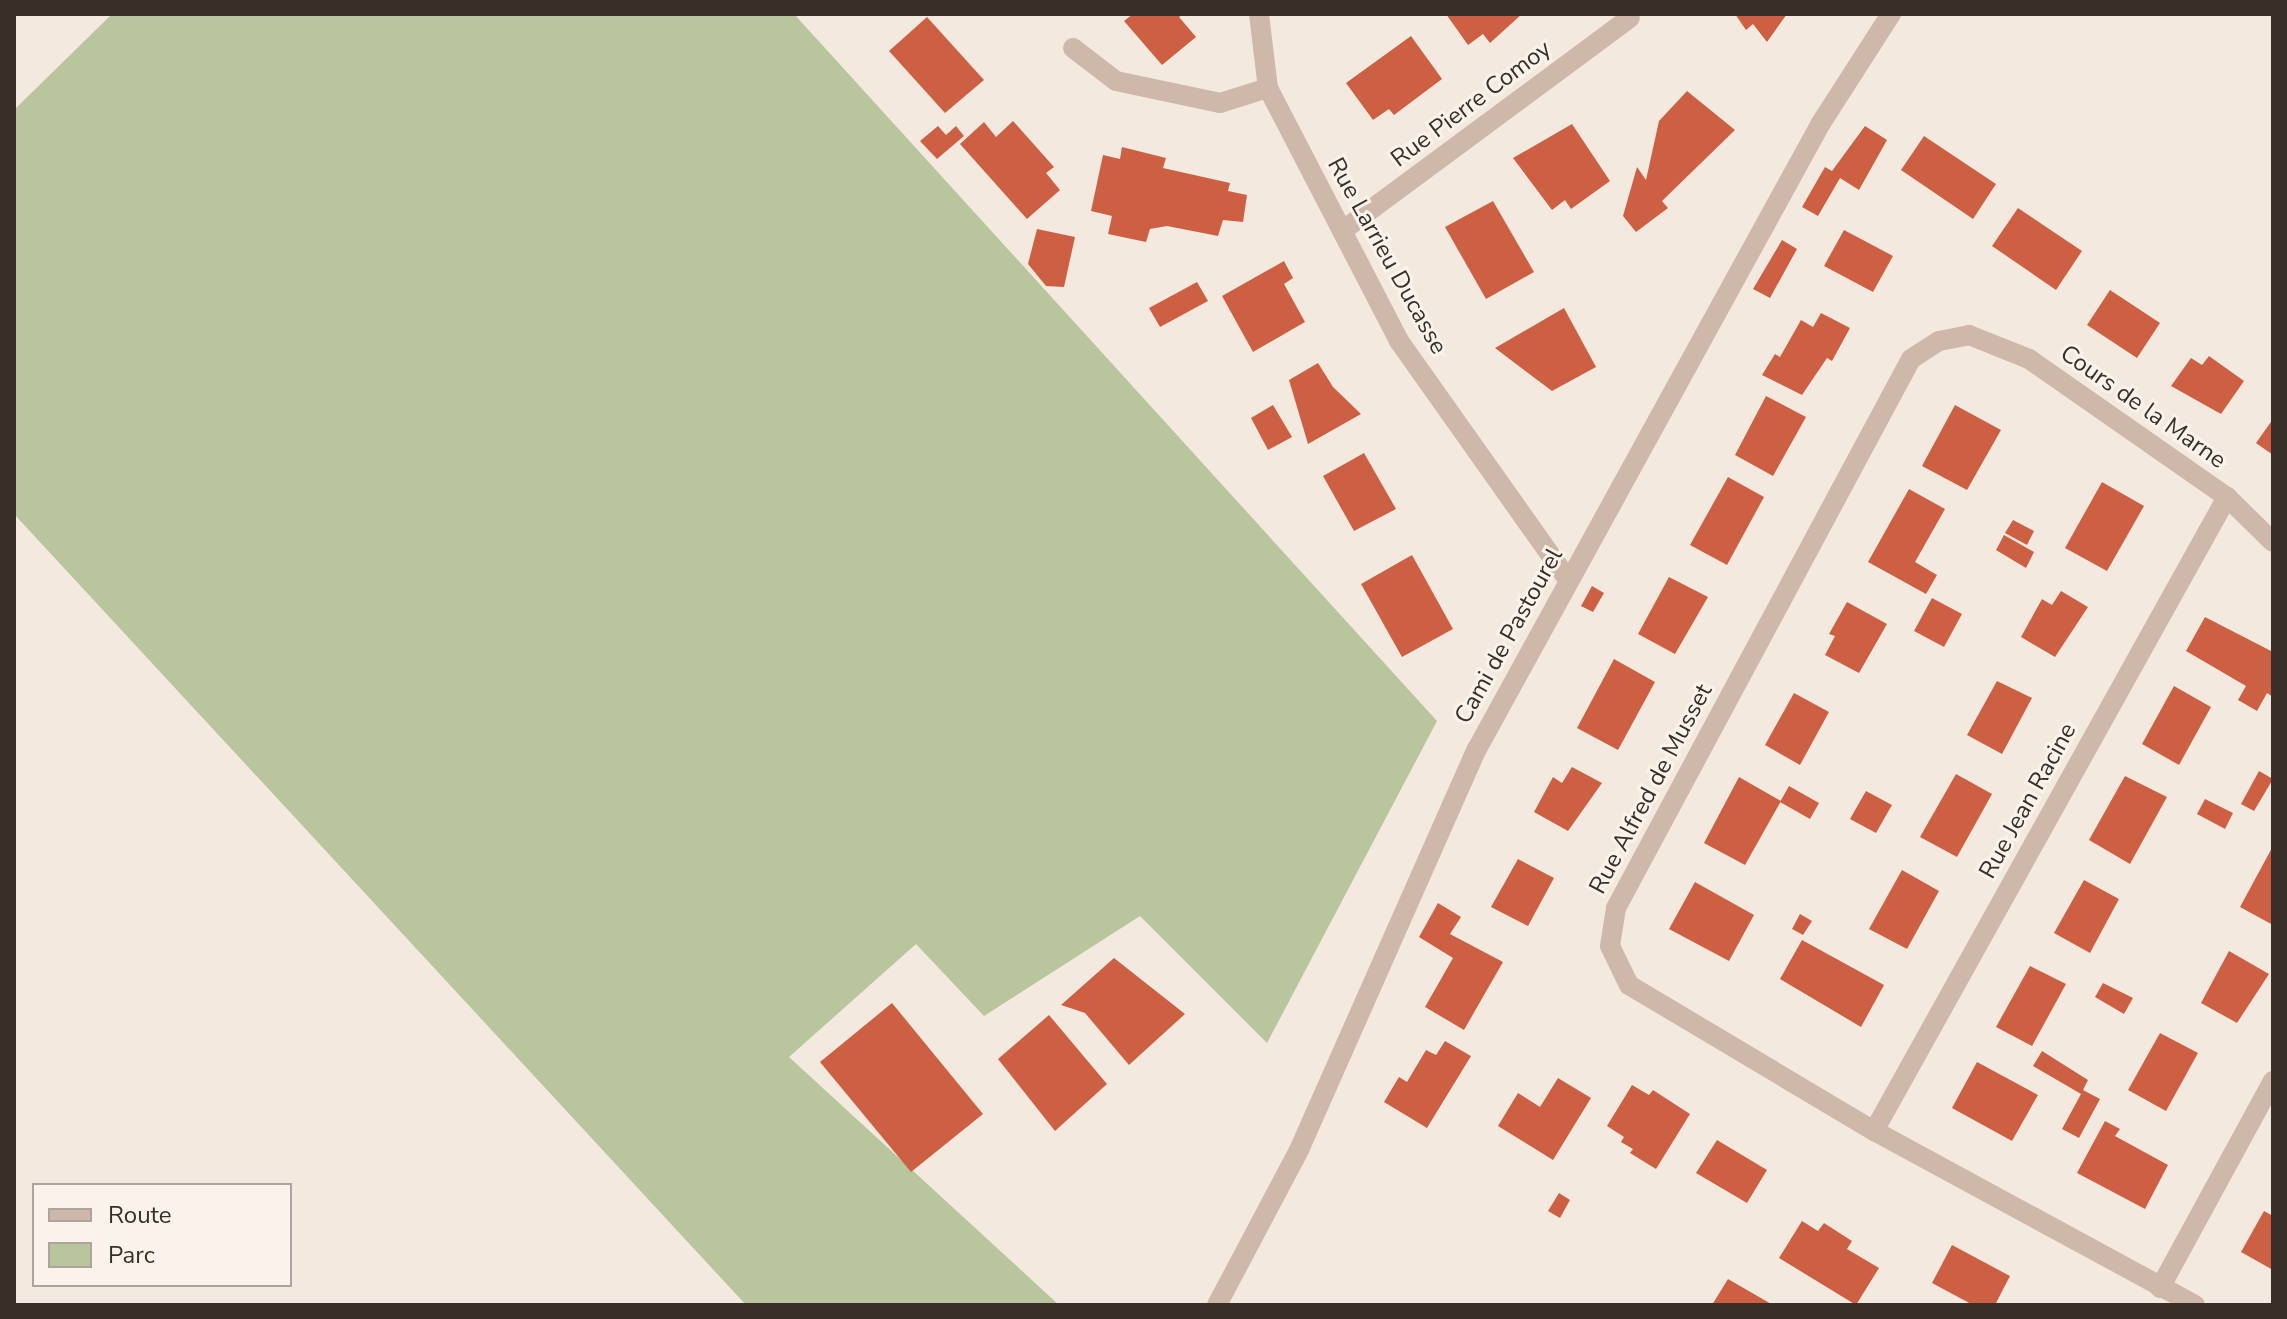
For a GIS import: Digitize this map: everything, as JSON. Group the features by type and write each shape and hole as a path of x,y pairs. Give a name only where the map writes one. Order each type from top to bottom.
{"street":[{"name":"Rue Larrieu Ducasse","path":"1259,14 1268,88 1399,341 1569,581"},
{"name":"Cami de Pastourel","path":"1217,1305 1299,1150 1477,749 1821,123 1891,14"},
{"name":"Rue Pierre Comoy","path":"1342,231 1630,18"},
{"path":"1073,48 1116,81 1220,103 1268,88"},
{"name":"Cours de la Marne","path":"1969,335 2029,359 2227,497 2273,542"},
{"name":"Rue Alfred de Musset","path":"1969,335 1939,341 1911,359 1616,908 1610,946 1629,985 1874,1131 2195,1305"},
{"name":"Rue Jean Racine","path":"1874,1131 2227,497"},
{"path":"2160,1288 2273,1081"}],"green space":[{"path":"112,14 794,14 1437,721 1267,1043 1140,916 984,1016 916,944 789,1057 1059,1305 746,1305 14,514 14,110"}],"building":[{"path":"1133,14 1184,14 1179,17 1196,37 1162,65 1124,21"},
{"path":"1446,14 1522,14 1490,43 1483,34 1468,45"},
{"path":"1735,14 1787,14 1767,42 1753,24 1746,30"},
{"path":"927,17 984,80 945,113 889,51"},
{"path":"1411,36 1442,79 1394,115 1389,109 1373,120 1346,83"},
{"path":"1687,91 1735,130 1662,201 1668,208 1636,232 1623,216 1637,167 1646,180 1659,121"},
{"path":"1013,121 1054,167 1046,173 1060,190 1027,219 960,144 984,122 996,137"},
{"path":"1572,124 1610,181 1571,209 1565,200 1552,210 1513,158"},
{"path":"938,126 946,135 956,126 964,136 937,159 920,141"},
{"path":"1865,126 1887,140 1859,190 1840,178 1818,216 1802,207 1825,167 1832,171"},
{"path":"1924,136 1996,184 1973,219 1901,170"},
{"path":"1122,147 1166,158 1163,168 1230,183 1228,191 1247,195 1243,222 1223,220 1218,236 1167,226 1150,229 1146,242 1108,234 1112,216 1091,211 1103,155 1120,159"},
{"path":"1493,201 1534,272 1486,299 1445,227"},
{"path":"2018,208 2082,251 2056,290 1992,246"},
{"path":"1037,229 1075,237 1064,287 1046,286 1028,264"},
{"path":"1844,230 1893,256 1873,292 1824,266"},
{"path":"1782,240 1797,249 1770,298 1753,289"},
{"path":"1284,261 1293,278 1284,284 1305,322 1253,352 1222,296"},
{"path":"1197,282 1208,301 1160,327 1149,308"},
{"path":"2110,290 2160,323 2137,358 2087,325"},
{"path":"1564,308 1596,367 1552,391 1495,348"},
{"path":"1821,313 1850,328 1832,361 1827,358 1802,395 1762,375 1775,354 1780,357 1801,320 1813,327"},
{"path":"2209,356 2244,381 2221,414 2171,386 2191,358 2202,365"},
{"path":"1318,363 1333,387 1361,414 1308,444 1289,380"},
{"path":"1766,396 1806,417 1773,476 1735,455"},
{"path":"1273,405 1292,437 1268,450 1251,418"},
{"path":"1955,405 2001,430 1967,490 1922,466"},
{"path":"2273,419 2273,455 2256,443"},
{"path":"1364,453 1396,509 1354,531 1323,476"},
{"path":"1728,477 1764,497 1727,565 1690,545"},
{"path":"2102,482 2144,506 2107,571 2065,548"},
{"path":"1909,489 1945,509 1915,562 1937,575 1926,594 1868,562"},
{"path":"2013,520 2034,531 2027,545 2005,533"},
{"path":"2004,535 2034,552 2026,568 1996,550"},
{"path":"1412,555 1453,629 1402,657 1361,584"},
{"path":"1669,577 1708,597 1675,654 1638,634"},
{"path":"1592,586 1604,593 1593,612 1581,606"},
{"path":"2061,591 2088,607 2055,657 2021,637 2042,599 2052,605"},
{"path":"1932,598 1962,614 1944,647 1914,631"},
{"path":"1847,602 1887,624 1859,673 1825,655 1835,636 1829,634"},
{"path":"2205,617 2273,652 2273,697 2267,693 2257,711 2238,700 2246,686 2186,651"},
{"path":"1614,659 1655,682 1618,750 1577,728"},
{"path":"1997,681 2032,698 2002,754 1967,735"},
{"path":"2174,686 2211,707 2179,765 2142,744"},
{"path":"1794,693 1829,712 1800,765 1765,745"},
{"path":"1572,767 1602,783 1568,831 1534,812 1553,777 1562,783"},
{"path":"2259,771 2273,779 2254,811 2241,804"},
{"path":"1956,774 1992,794 1957,857 1920,837"},
{"path":"2125,776 2167,797 2130,864 2089,840"},
{"path":"1739,777 1781,801 1745,865 1704,843"},
{"path":"1789,786 1819,803 1810,819 1780,802"},
{"path":"1866,791 1892,805 1876,833 1850,819"},
{"path":"2205,799 2233,813 2225,829 2197,814"},
{"path":"2273,846 2273,925 2240,907"},
{"path":"1518,859 1554,878 1528,926 1491,907"},
{"path":"1902,870 1939,891 1907,949 1869,929"},
{"path":"2084,880 2119,899 2090,953 2054,933"},
{"path":"1695,882 1754,915 1729,961 1669,929"},
{"path":"1438,903 1461,917 1450,934 1503,962 1464,1030 1425,1007 1453,958 1419,937"},
{"path":"1800,914 1812,921 1803,935 1792,929"},
{"path":"1802,940 1884,985 1861,1027 1780,979"},
{"path":"2229,951 2269,974 2237,1023 2201,1003"},
{"path":"1114,958 1185,1014 1129,1065 1085,1013 1061,1005"},
{"path":"2030,966 2066,984 2032,1046 1996,1027"},
{"path":"2103,983 2133,998 2124,1014 2095,997"},
{"path":"892,1003 983,1114 911,1172 820,1062"},
{"path":"1049,1015 1107,1084 1055,1131 998,1059"},
{"path":"2160,1033 2198,1053 2166,1111 2128,1090"},
{"path":"1445,1041 1471,1056 1427,1128 1384,1102 1399,1077 1407,1082 1426,1050 1436,1055"},
{"path":"2042,1051 2088,1080 2083,1090 2100,1099 2079,1138 2062,1129 2081,1094 2033,1066"},
{"path":"1977,1062 2038,1095 2012,1141 1952,1108"},
{"path":"1558,1078 1591,1098 1553,1160 1498,1126 1518,1093 1540,1107"},
{"path":"1632,1085 1649,1095 1653,1090 1690,1114 1656,1169 1630,1153 1633,1149 1621,1142 1624,1137 1607,1126"},
{"path":"2105,1121 2120,1129 2115,1136 2168,1165 2145,1209 2077,1173"},
{"path":"1717,1140 1767,1170 1747,1203 1696,1173"},
{"path":"1559,1193 1570,1200 1560,1218 1548,1211"},
{"path":"2264,1211 2273,1216 2273,1270 2241,1252"},
{"path":"1802,1221 1818,1231 1824,1223 1852,1241 1847,1249 1879,1268 1856,1305 1779,1258"},
{"path":"1952,1245 2010,1276 1995,1305 1973,1305 1932,1283"},
{"path":"1728,1279 1773,1305 1712,1305"}]}
